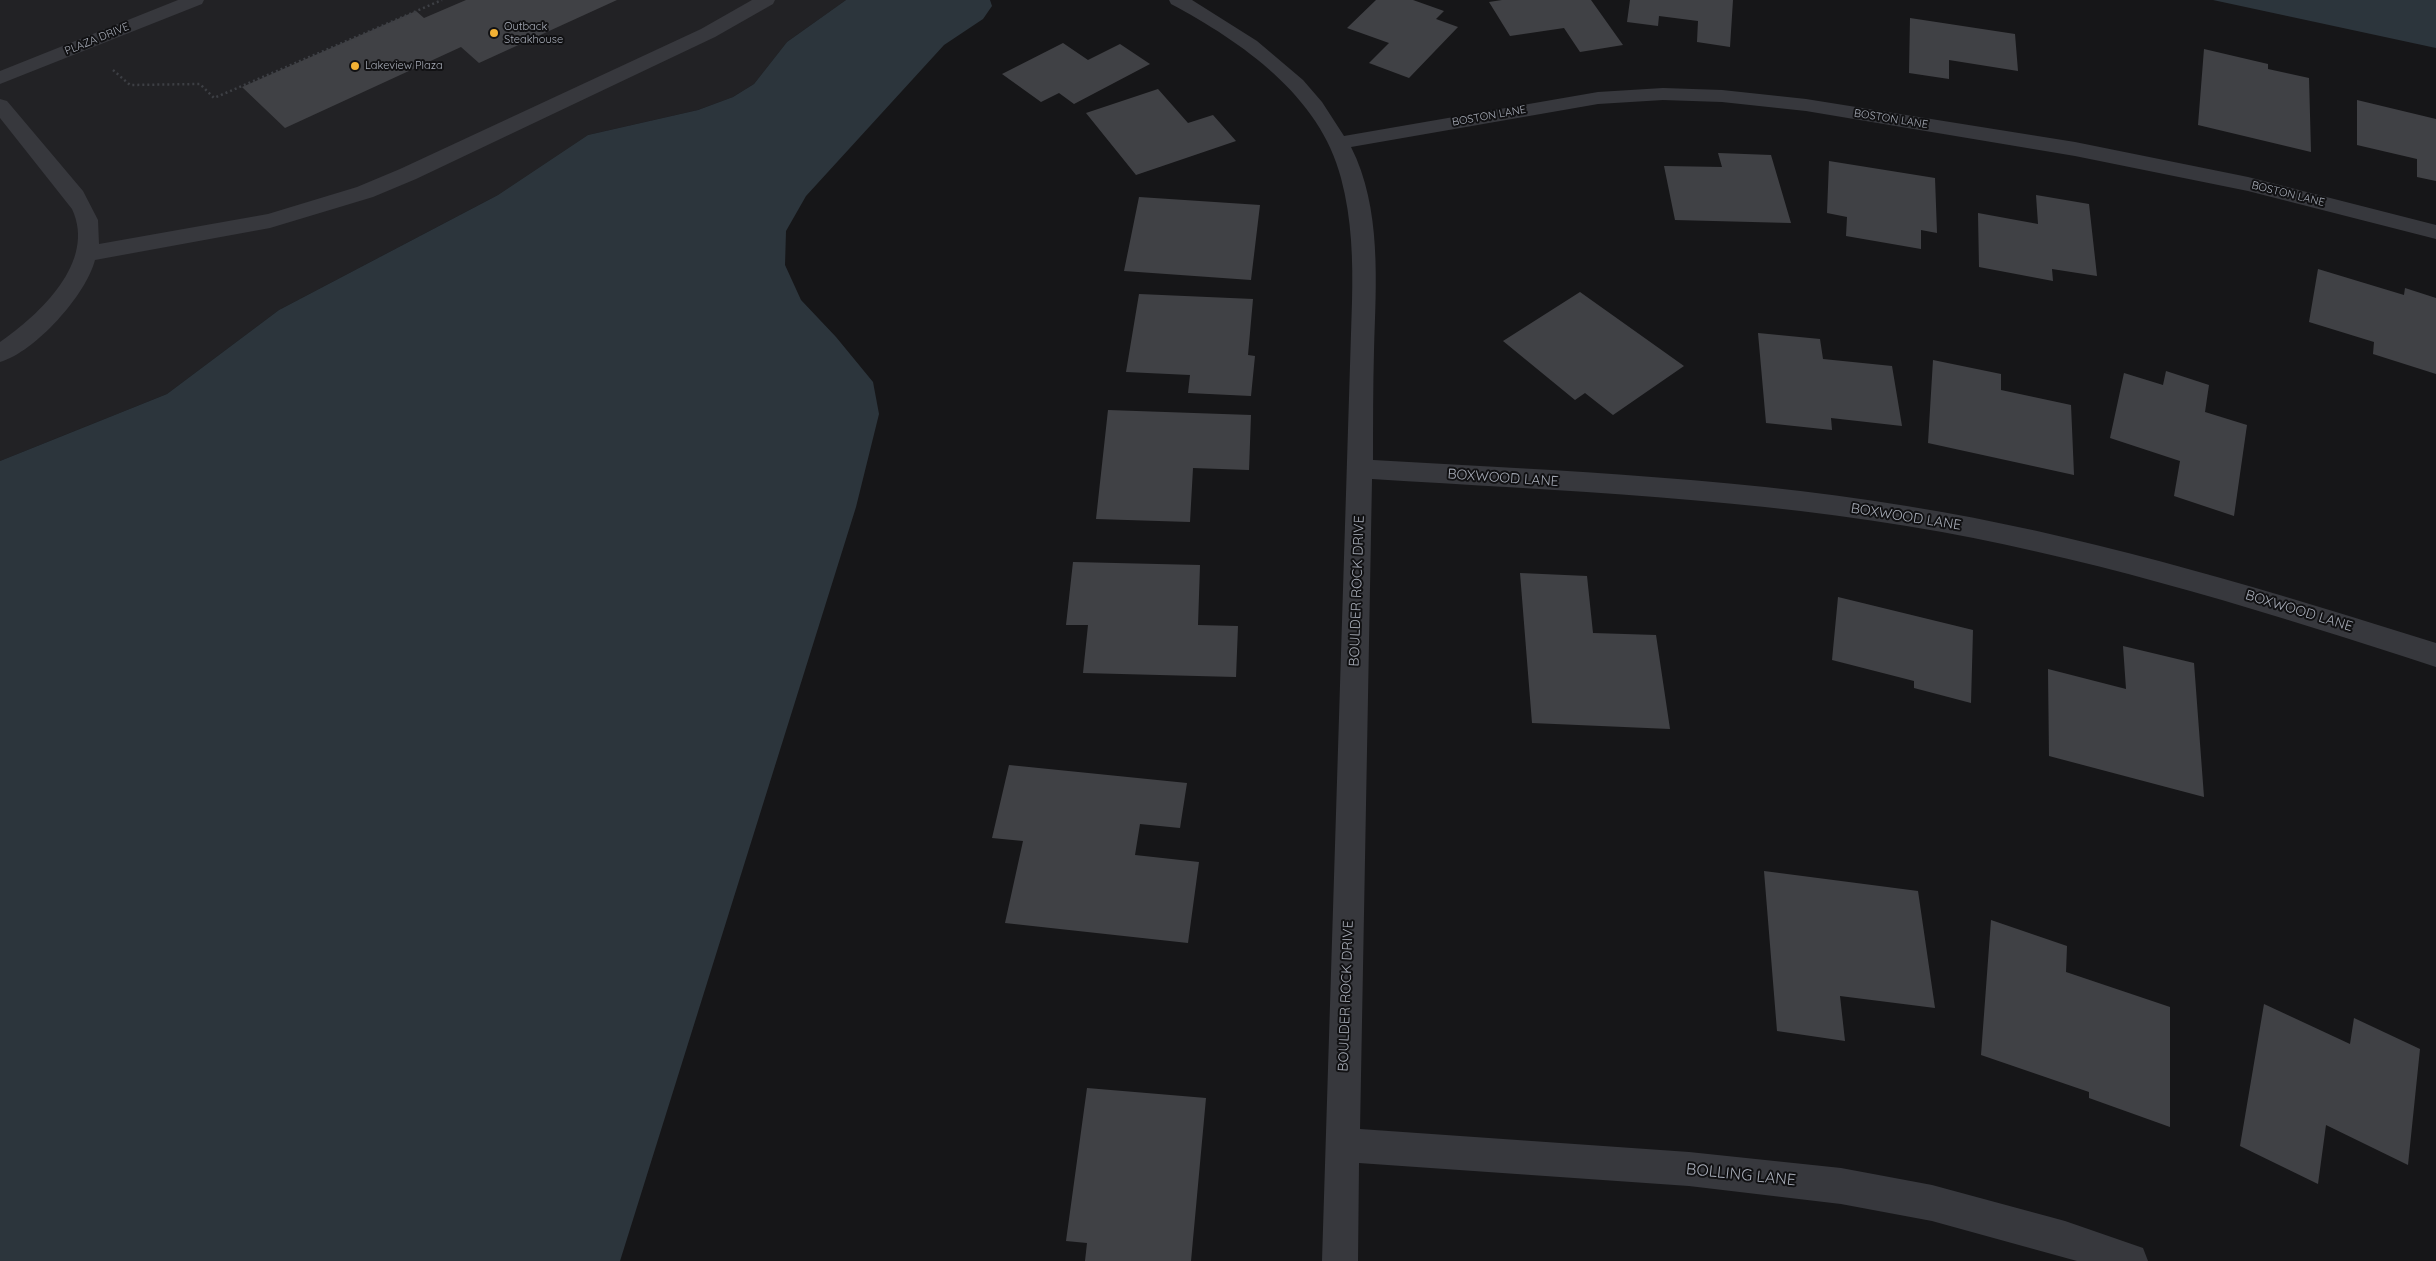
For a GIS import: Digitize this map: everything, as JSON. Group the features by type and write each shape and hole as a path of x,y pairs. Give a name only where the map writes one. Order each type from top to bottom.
{"street":[{"name":"PLAZA DRIVE","path":"0,78 195,0"},
{"path":"85,254 270,220 364,192 408,174 708,33 766,0"},
{"name":"BOULDER ROCK DRIVE","path":"1178,0 1225,28 1271,62 1313,104 1339,143 1351,176 1362,242 1360,469 1340,1261"},
{"name":"BOSTON LANE","path":"1339,143 1598,98 1663,94 1722,96 1806,105 2075,149 2248,184 2436,232"},
{"path":"0,105 75,196 84,211 88,234 85,254 73,282 48,317 32,332 0,354"},
{"name":"BOXWOOD LANE","path":"1360,469 1754,495 1940,522 2036,540 2219,586 2436,655"},
{"name":"BOLLING LANE","path":"1342,1145 1689,1169 1841,1186 1932,1203 2066,1239 2130,1261"}],"path":[{"path":"107,73 116,70 130,85 200,84 214,98 442,0"}],"shaded area":[{"path":"0,0 846,0 787,42 754,84 733,97 698,110 588,135 498,195 279,310 167,394 0,461"},
{"path":"846,0 990,0 992,6 983,19 944,45 806,196 786,231 785,265 801,300 836,337 873,382 879,414 856,507 620,1261 0,1261 0,461 167,394 279,310 498,195 588,135 698,110 733,97 754,84 787,42"},
{"path":"2213,0 2436,0 2436,48"}],"building":[{"name":"Lakeview Plaza","path":"466,0 617,0 479,63 461,47 285,128 242,87 416,11 424,18"},
{"path":"1376,0 1413,0 1444,11 1436,19 1458,27 1409,78 1369,63 1389,43 1347,28"},
{"path":"1502,0 1591,0 1623,45 1580,52 1564,28 1510,36 1489,2"},
{"path":"1630,0 1733,0 1730,47 1697,42 1698,21 1659,16 1658,26 1627,22"},
{"path":"1910,18 2015,34 2018,71 1949,60 1949,79 1909,73"},
{"path":"1063,43 1088,60 1120,44 1150,64 1074,104 1059,93 1041,102 1002,74"},
{"path":"2204,49 2268,64 2268,69 2309,78 2311,152 2198,125"},
{"path":"1158,89 1188,123 1213,115 1236,141 1136,175 1086,113"},
{"path":"2357,100 2436,119 2436,181 2417,177 2417,159 2357,145"},
{"path":"1718,153 1771,155 1791,223 1675,220 1664,166 1722,167"},
{"path":"1829,161 1935,178 1937,233 1921,230 1921,249 1846,236 1847,217 1827,213"},
{"path":"2036,195 2089,204 2097,276 2052,269 2053,281 1979,267 1978,213 2038,224"},
{"path":"1139,197 1260,205 1251,280 1124,271"},
{"path":"2318,269 2404,295 2405,288 2436,298 2436,374 2373,354 2374,342 2309,322"},
{"path":"1580,292 1684,366 1613,415 1585,393 1575,400 1503,341"},
{"path":"1139,294 1253,299 1248,355 1255,356 1251,396 1188,393 1190,375 1126,372"},
{"path":"1758,333 1820,339 1823,359 1892,366 1902,426 1831,418 1832,430 1766,423"},
{"path":"1933,360 2001,374 2001,390 2071,405 2074,475 1928,443"},
{"path":"2166,371 2209,385 2205,412 2247,425 2234,516 2174,496 2180,461 2110,438 2124,373 2163,385"},
{"path":"1108,410 1251,415 1249,470 1193,468 1190,522 1096,519"},
{"path":"1073,562 1200,565 1198,625 1238,626 1236,677 1083,673 1088,625 1066,625"},
{"path":"1520,573 1587,576 1593,633 1656,635 1670,729 1532,723"},
{"path":"1838,597 1973,630 1971,703 1914,688 1914,681 1832,660"},
{"path":"2123,646 2194,663 2204,797 2049,756 2048,669 2126,689"},
{"path":"1009,765 1187,783 1180,828 1140,824 1135,855 1199,862 1188,943 1005,923 1023,841 992,838"},
{"path":"1764,871 1918,891 1935,1008 1840,996 1845,1041 1777,1031"},
{"path":"1991,920 2067,946 2066,972 2170,1007 2170,1127 2089,1098 2089,1092 1981,1055"},
{"path":"2264,1004 2350,1044 2354,1018 2420,1049 2408,1165 2326,1125 2318,1184 2240,1146"},
{"path":"1087,1088 1206,1098 1191,1261 1085,1261 1087,1243 1066,1241"}],"place":[{"name":"Outback Steakhouse","path":"494,33"},
{"name":"Lakeview Plaza","path":"355,66"}]}
